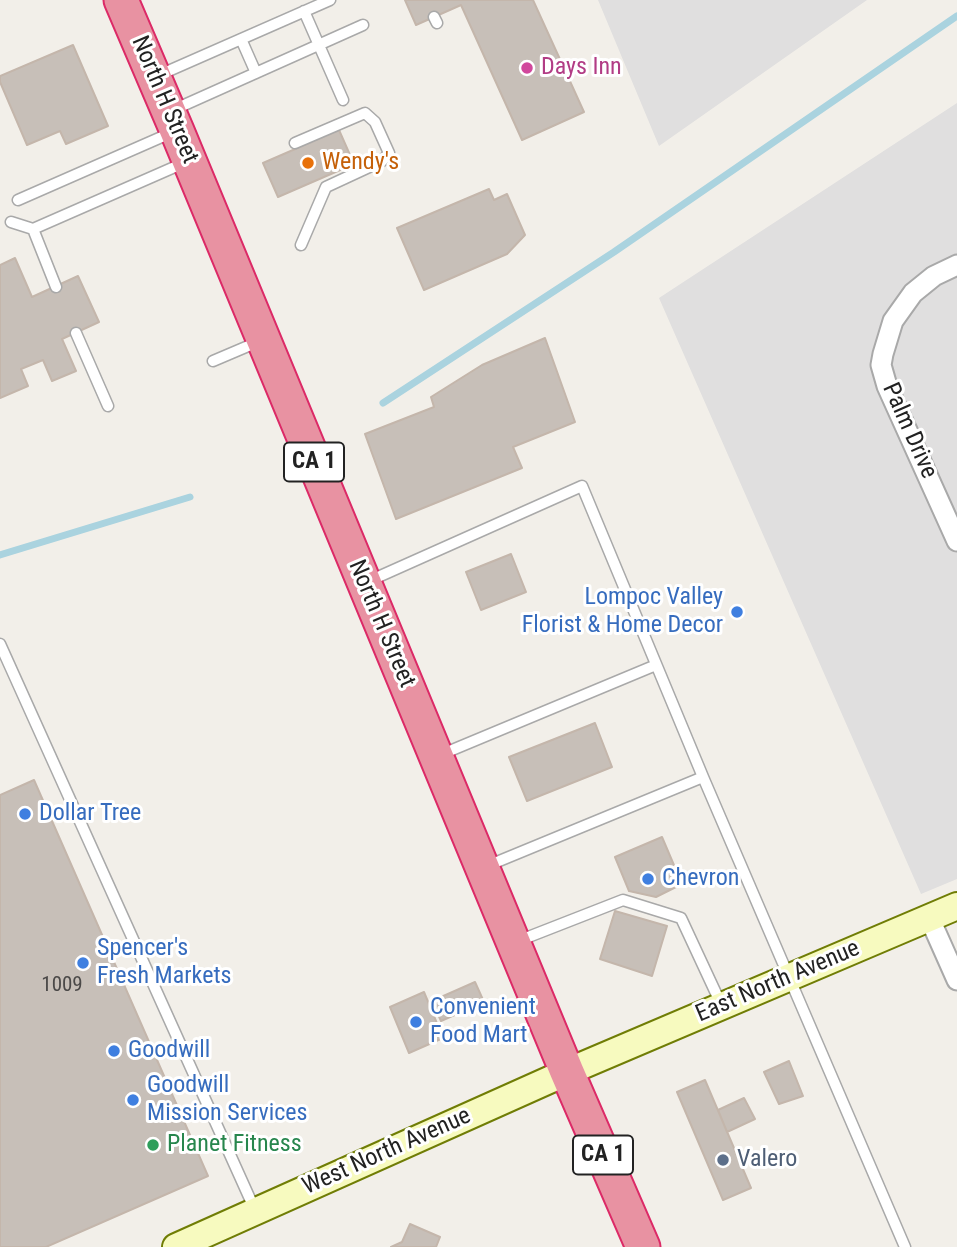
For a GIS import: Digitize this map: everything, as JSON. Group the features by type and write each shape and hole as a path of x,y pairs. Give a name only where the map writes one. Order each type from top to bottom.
{"highway":[{"name":"North H Street","path":"121,0 567,1072 643,1247"}],"street":[{"name":"Palm Drive","path":"957,265 934,276 913,293 893,321 881,365 887,386 957,541"},
{"name":"East North Avenue","path":"599,1058 957,906"},
{"path":"929,918 957,980"},
{"name":"West North Avenue","path":"176,1247 599,1058"}],"lane":[{"path":"154,78 330,0"},
{"path":"304,11 343,100"},
{"path":"33,229 178,134 256,73 363,25"},
{"path":"241,39 256,73"},
{"path":"295,143 365,113 375,122 389,153 382,161 326,187 301,245"},
{"path":"18,200 178,134"},
{"path":"11,222 33,229"},
{"path":"33,229 56,287"},
{"path":"76,333 108,407"},
{"path":"214,361 263,340"},
{"path":"364,583 582,486 703,777 905,1247"},
{"path":"0,644 255,1210"},
{"path":"436,756 656,665"},
{"path":"483,867 703,777"},
{"path":"514,943 623,900 681,918 722,1006"}],"shaded area":[{"path":"598,0 867,0 659,146"},
{"path":"957,103 957,879 921,894 659,298"}],"building":[{"name":"Days Inn","path":"405,0 533,0 584,112 522,140 461,5 416,25"},
{"path":"73,45 108,126 66,144 60,131 27,145 0,82 0,76"},
{"name":"Wendy's","path":"339,130 354,164 278,197 263,163"},
{"path":"489,189 494,200 507,194 525,235 507,254 424,290 397,228"},
{"path":"15,258 32,297 78,276 99,322 62,339 76,371 52,381 43,360 21,369 28,386 0,398 0,265"},
{"path":"545,338 575,422 513,447 522,468 396,519 365,434 434,407 431,397 482,365"},
{"path":"511,554 526,592 481,610 466,572"},
{"path":"595,723 612,767 527,801 509,757"},
{"path":"34,780 208,1176 46,1247 0,1247 0,795"},
{"path":"662,837 682,884 656,897 629,891 615,857"},
{"path":"615,911 667,926 652,976 600,959"},
{"path":"475,982 484,1002 441,1021 432,1001"},
{"name":"Convenient Food Mart","path":"424,992 443,1038 409,1053 390,1007"},
{"path":"789,1061 803,1096 779,1104 764,1072"},
{"name":"Valero","path":"705,1080 751,1188 723,1200 677,1092"},
{"path":"744,1098 755,1119 727,1132 718,1110"},
{"path":"410,1224 440,1237 436,1247 391,1247 402,1242"}],"waterway":[{"path":"383,403 614,252 957,16"},
{"path":"0,555 190,497"}],"place":[{"name":"Days Inn","path":"527,68"},
{"name":"Wendy's","path":"308,163"},
{"name":"Lompoc Valley Florist & Home Decor","path":"737,612"},
{"name":"Dollar Tree","path":"25,814"},
{"name":"Chevron","path":"648,879"},
{"name":"Spencer's Fresh Markets","path":"83,963"},
{"name":"Convenient Food Mart","path":"416,1022"},
{"name":"Goodwill","path":"114,1051"},
{"name":"Goodwill Mission Services","path":"133,1100"},
{"name":"Planet Fitness","path":"153,1145"},
{"name":"Valero","path":"723,1160"}]}
